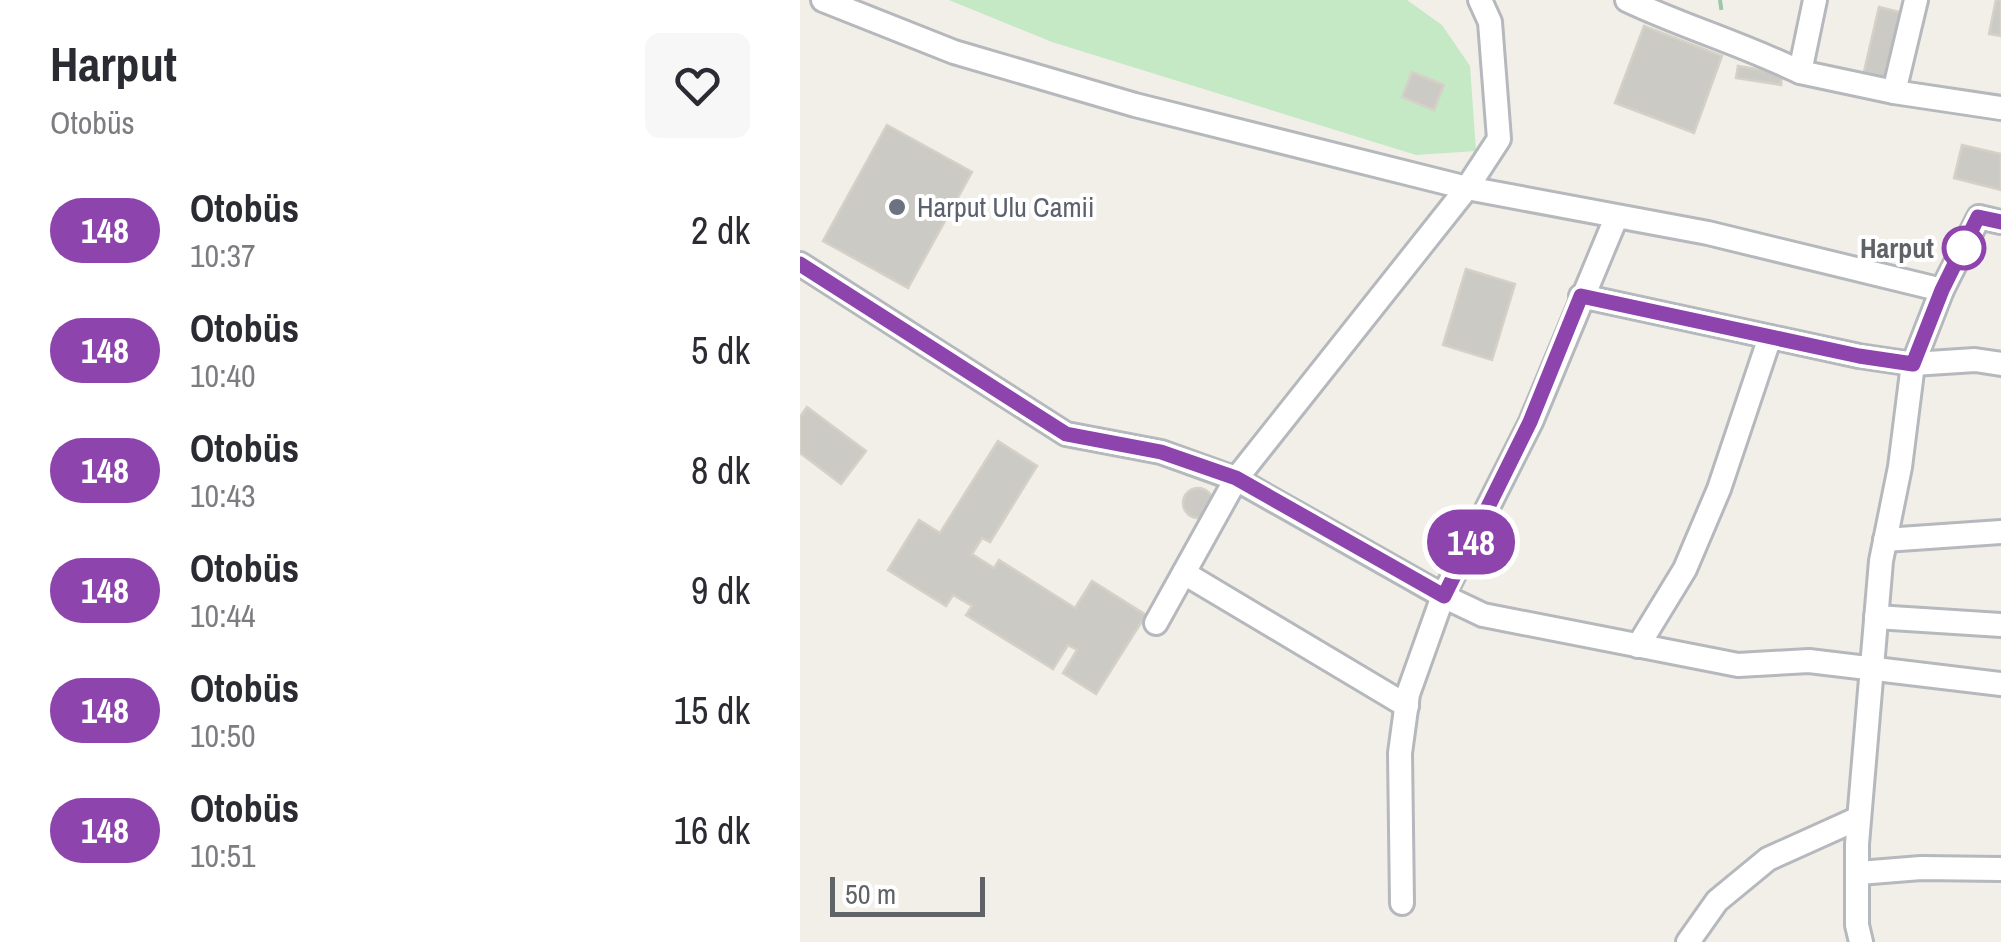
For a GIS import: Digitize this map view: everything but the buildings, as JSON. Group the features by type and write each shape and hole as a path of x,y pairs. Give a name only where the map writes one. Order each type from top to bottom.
{"street":[{"path":"822,0 954,52 1135,105 1467,188 1708,232 1942,290"},
{"path":"1156,623 1236,478 1467,188 1499,139 1485,11 1457,0"},
{"path":"1627,0 1689,29 1756,50 1800,72 1894,92 2001,108"},
{"path":"1800,72 1815,0"},
{"path":"1894,92 1916,0"},
{"path":"1861,942 1859,818 1876,618 1913,364 1942,290 1978,217 2001,222"},
{"path":"1402,903 1400,752 1407,706 1444,596 1530,422 1616,218"},
{"path":"800,264 1066,434 1161,452 1236,478 1483,615 1738,665 1809,660 2001,684"},
{"path":"1581,296 1913,364 1975,360 2001,364"},
{"path":"1638,646 1686,569 1719,489 1770,337"},
{"path":"1886,540 2001,532"},
{"path":"1184,573 1407,706"},
{"path":"1876,618 2001,625"},
{"path":"1688,942 1717,901 1768,859 1859,818"},
{"path":"1859,873 1921,868 2001,869"}],"green space":[{"path":"949,0 1407,0 1442,25 1470,66 1476,151 1416,155 1052,42"}],"bus line":[{"name":"148","path":"800,264 1066,434 1161,452 1236,478 1444,596 1530,422 1581,296 1913,364 1942,290 1978,217 2001,222"}],"place":[{"name":"Harput Ulu Camii","path":"897,207"},
{"name":"Harput","path":"1964,248"}]}
